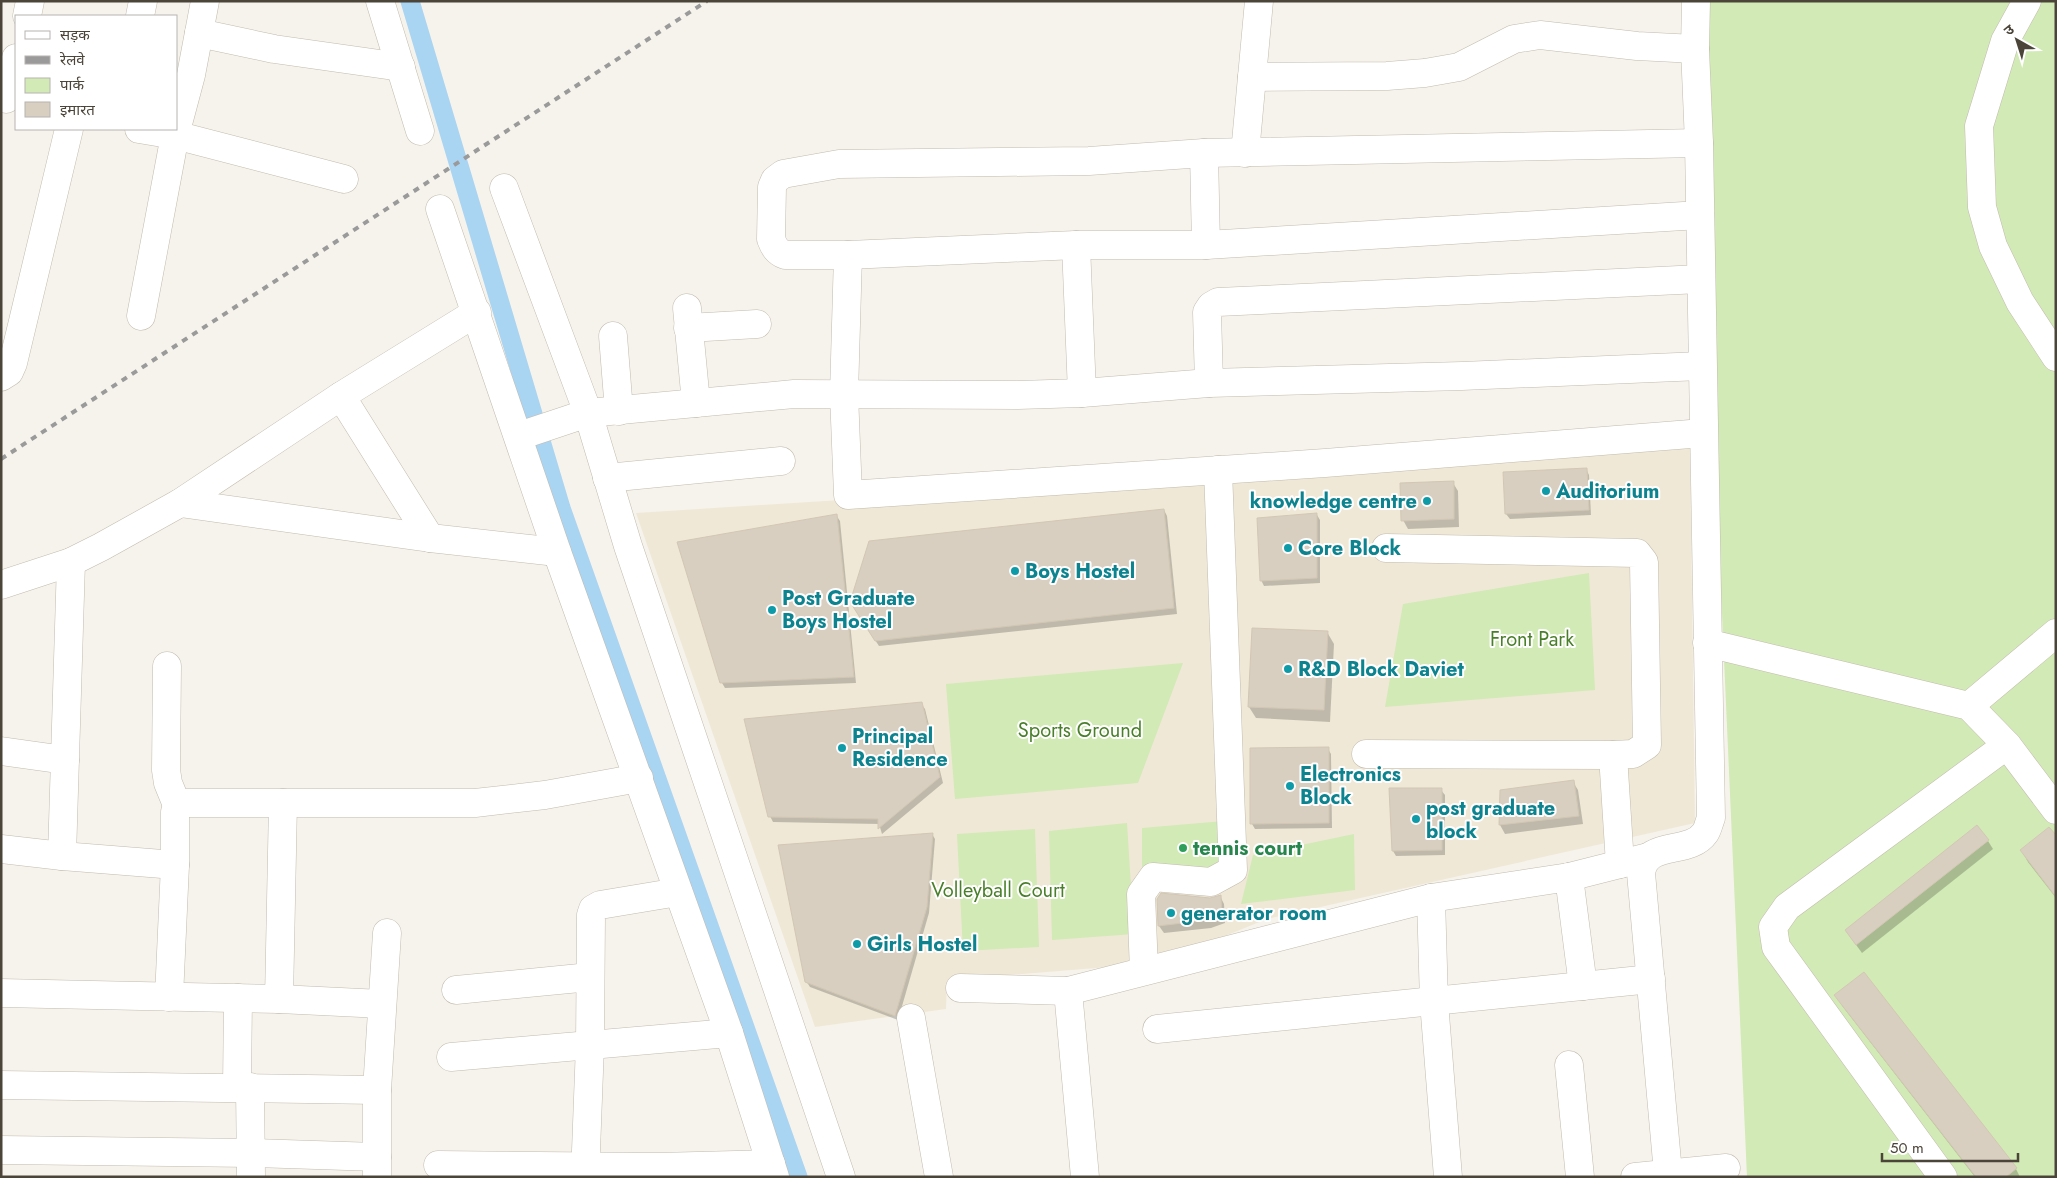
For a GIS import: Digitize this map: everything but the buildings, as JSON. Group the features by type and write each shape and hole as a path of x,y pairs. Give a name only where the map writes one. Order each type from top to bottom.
{"street":[{"path":"26,15 30,1"},
{"path":"140,15 143,1"},
{"path":"178,122 206,1"},
{"path":"380,1 420,131"},
{"path":"1244,153 1259,1"},
{"path":"960,988 1068,991 1431,898 1569,877 1648,857 1657,852 1693,842 1705,833 1711,818 1701,366 1699,143 1695,49 1696,1"},
{"path":"2027,1 2005,40 1979,126 1982,207 1994,246 2020,302 2056,357"},
{"path":"199,33 274,49 401,67"},
{"path":"1252,77 1387,76 1425,73 1459,67 1514,39 1540,35 1637,46 1695,49"},
{"path":"8,99 15,63"},
{"path":"1,377 9,372 13,363 69,130"},
{"path":"145,130 175,135 344,179"},
{"path":"141,316 176,130"},
{"path":"1699,143 1204,153 1089,160 839,164 793,170 775,180 772,187 771,239 779,253 785,255 848,255 1076,245 1206,246 1700,215"},
{"path":"1204,153 1206,246"},
{"path":"504,188 580,416 607,478 637,574 841,1177"},
{"path":"438,1165 585,1171 710,1167 773,1170 729,1032 557,552 527,434 477,312 440,209"},
{"path":"1076,245 1082,393"},
{"path":"848,255 844,394 848,495 1218,470 1703,433"},
{"path":"1209,383 1207,312 1211,306 1218,302 1700,279"},
{"path":"1,585 71,562 102,547 180,503 341,396 477,312"},
{"path":"696,403 687,318 757,324"},
{"path":"612,336 619,410"},
{"path":"527,434 580,416 619,410 794,394 1018,395 1082,393 1209,383 1462,376 1701,366"},
{"path":"341,396 430,538"},
{"path":"607,478 781,461"},
{"path":"1144,972 1141,894 1153,877 1211,882 1234,870 1218,470"},
{"path":"180,503 430,538 557,552"},
{"path":"1366,754 1633,754 1647,745 1644,562 1637,553 1386,548"},
{"path":"62,856 71,562"},
{"path":"1968,706 2056,633"},
{"path":"1707,644 1968,706 2007,745 2056,810"},
{"path":"167,666 166,770 168,783 177,806 175,812 175,865 169,996"},
{"path":"1942,1177 1776,947 1773,926 1787,907 2007,745"},
{"path":"1,751 65,760"},
{"path":"1613,754 1620,864"},
{"path":"177,806 184,802 475,802 545,795 639,778"},
{"path":"279,998 283,803"},
{"path":"1,849 175,865"},
{"path":"1648,857 1642,864 1641,873 1668,1173"},
{"path":"1569,877 1583,986"},
{"path":"585,1171 590,1045 591,915 593,909 600,905 678,892"},
{"path":"1431,898 1434,1002 1448,1177"},
{"path":"1,1150 252,1165 377,1167 377,1090 387,933"},
{"path":"456,990 590,977"},
{"path":"1157,1029 1651,979"},
{"path":"1068,991 1084,1177"},
{"path":"1,993 279,998 382,1004"},
{"path":"238,998 252,1165"},
{"path":"911,1018 939,1177"},
{"path":"451,1058 729,1032"},
{"path":"1569,1065 1580,1177"},
{"path":"1,1085 377,1090"},
{"path":"1635,1177 1726,1168"}],"shaded area":[{"path":"1690,438 1695,823 1267,919 1158,963 947,980 946,1009 815,1027 636,513 1201,477"}],"green space":[{"path":"1708,1 2056,1 2056,1177 1747,1177 1713,411"},
{"name":"Front Park","path":"1589,573 1595,690 1385,707 1403,604"},
{"name":"Sports Ground","path":"1183,663 1138,783 955,799 946,684"},
{"name":"tennis court","path":"1224,821 1226,869 1142,871 1142,828"},
{"path":"1127,823 1134,934 1052,940 1049,831"},
{"name":"Volleyball Court","path":"1035,829 1039,947 963,951 957,834"},
{"path":"1354,834 1355,890 1241,904 1253,855"}],"waterway":[{"path":"410,1 561,508 798,1177"}],"railway":[{"path":"1,459 707,1"}],"place":[{"name":"Auditorium","path":"1546,491"},
{"name":"knowledge centre","path":"1427,501"},
{"name":"Core Block","path":"1288,548"},
{"name":"Boys Hostel","path":"1015,571"},
{"name":"Post Graduate Boys Hostel","path":"772,610"},
{"name":"R&D Block Daviet","path":"1288,669"},
{"name":"Principal Residence","path":"842,748"},
{"name":"Electronics Block","path":"1290,786"},
{"name":"post graduate block","path":"1416,819"},
{"name":"tennis court","path":"1183,848"},
{"name":"generator room","path":"1171,913"},
{"name":"Girls Hostel","path":"857,944"}]}
